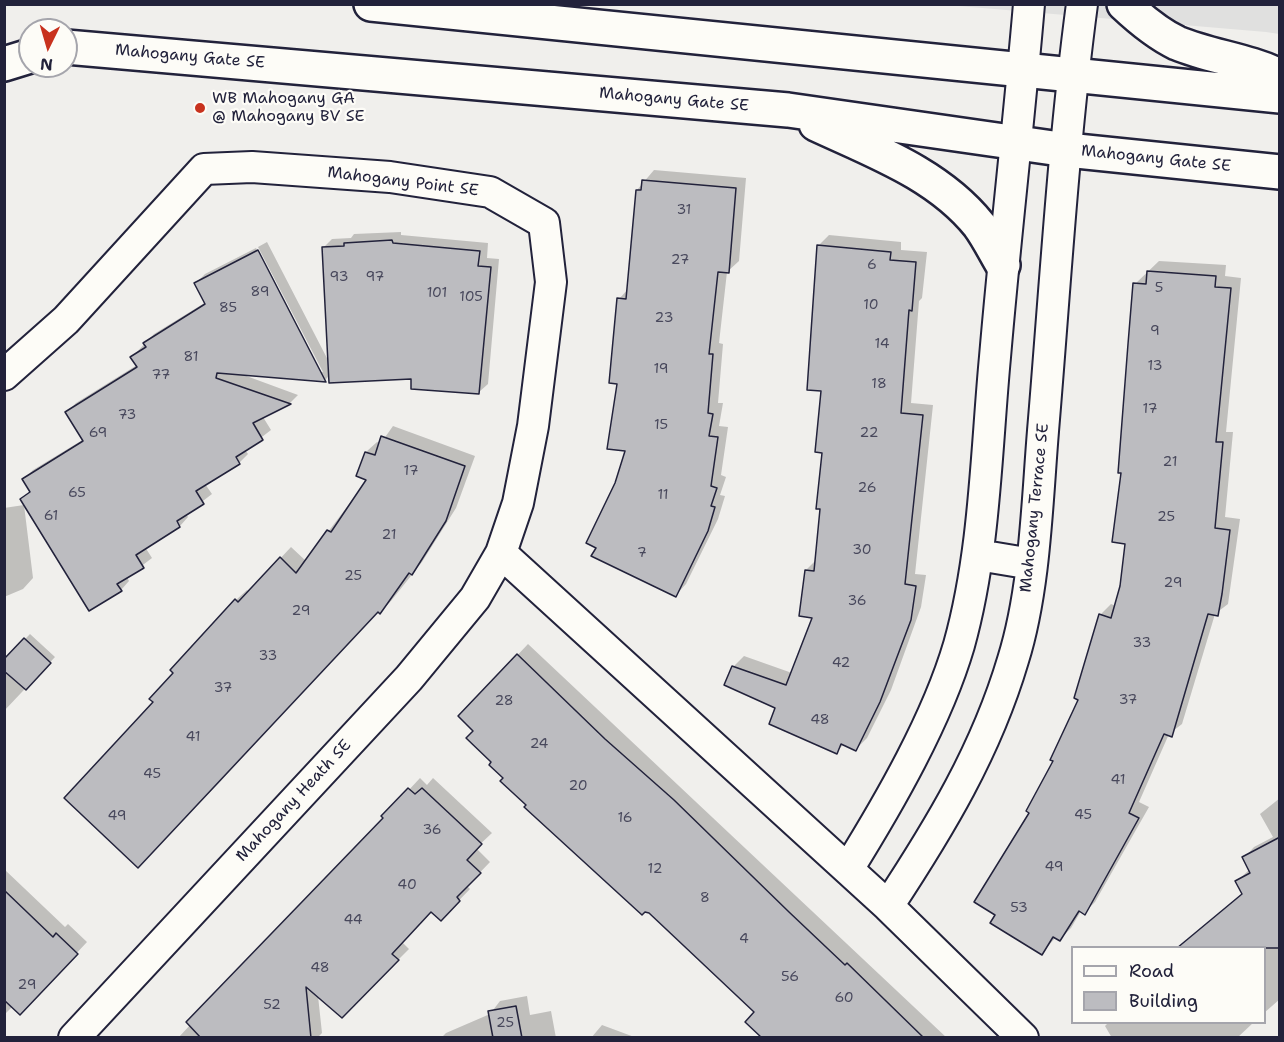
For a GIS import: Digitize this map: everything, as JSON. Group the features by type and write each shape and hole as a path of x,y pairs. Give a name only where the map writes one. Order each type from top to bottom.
{"street":[{"path":"371,4 1023,68 1280,96"},
{"path":"848,868 881,814 926,728 958,646 978,555 1014,142 1029,4"},
{"name":"Mahogany Terrace SE","path":"888,906 932,839 980,753 1014,658 1032,564 1067,150 1082,4"},
{"path":"1124,4 1145,23 1176,42 1262,68 1280,76"},
{"name":"Mahogany Gate SE","path":"78,49 788,110 1067,150 1280,171"},
{"path":"788,110 913,170 944,189 979,226 1003,265"},
{"name":"Mahogany Point SE","path":"4,375 66,320 204,169 252,167 390,177 490,192 544,223 551,282 533,426 518,503 501,553"},
{"path":"501,553 848,868 1023,1038"},
{"name":"Mahogany Heath SE","path":"74,1038 409,678 475,598 501,553"},
{"path":"978,555 1032,564"}],"shaded area":[{"path":"947,5 1279,5 1279,34 1266,32"}],"building":[{"path":"642,180 736,188 729,273 718,272 709,354 713,354 708,413 713,414 709,436 718,437 711,486 717,488 711,506 715,507 708,531 676,597 591,556 596,548 586,543 615,483 625,451 607,449 617,384 609,383 617,298 626,299 636,190 641,190"},
{"path":"392,240 393,243 480,251 478,266 491,267 479,394 411,389 411,379 329,383 322,247"},
{"path":"817,245 891,252 890,260 916,262 912,311 909,310 901,413 923,415 905,584 916,586 911,620 880,702 856,751 841,744 837,754 769,724 775,708 724,685 732,666 786,685 812,618 799,616 805,570 814,571 820,509 816,509 822,453 815,452 821,391 807,390"},
{"path":"258,250 326,382 217,373 216,378 291,404 253,423 263,440 236,457 240,464 196,491 204,504 177,521 180,527 136,555 144,568 117,584 122,591 89,611 20,499 30,492 22,479 83,441 65,412 137,367 130,357 146,347 143,343 205,304 194,283"},
{"path":"1147,271 1216,276 1215,287 1231,288 1216,442 1223,442 1215,528 1230,530 1222,594 1218,616 1208,614 1172,737 1164,734 1129,813 1139,818 1085,915 1079,911 1060,941 1053,937 1042,955 990,923 995,915 974,902 1029,813 1026,811 1053,761 1050,760 1078,700 1074,698 1099,614 1111,618 1120,586 1125,544 1112,542 1121,473 1118,473 1133,283 1146,284"},
{"path":"381,436 465,466 446,521 412,575 409,573 380,614 378,612 138,868 64,798 153,702 149,699 173,673 170,670 235,599 238,602 280,557 296,573 327,530 331,532 366,480 356,476 365,452 375,455"},
{"path":"24,638 51,663 26,690 4,671 4,659"},
{"path":"517,654 924,1038 762,1038 745,1022 754,1012 649,913 645,912 642,915 524,807 526,805 500,781 503,778 489,765 491,762 466,738 473,731 458,716"},
{"path":"408,788 415,794 422,788 482,844 467,860 481,873 457,897 460,901 441,921 431,912 392,954 399,960 342,1018 306,987 311,1038 201,1038 186,1022 383,818 381,816"},
{"path":"1280,837 1280,948 1179,946 1242,894 1235,881 1250,873 1242,857"},
{"path":"4,890 53,937 56,933 78,954 20,1015 4,1000"},
{"path":"516,1006 522,1038 493,1038 488,1011"}],"place":[{"name":"WB Mahogany GA @ Mahogany BV SE","path":"200,108"}]}
